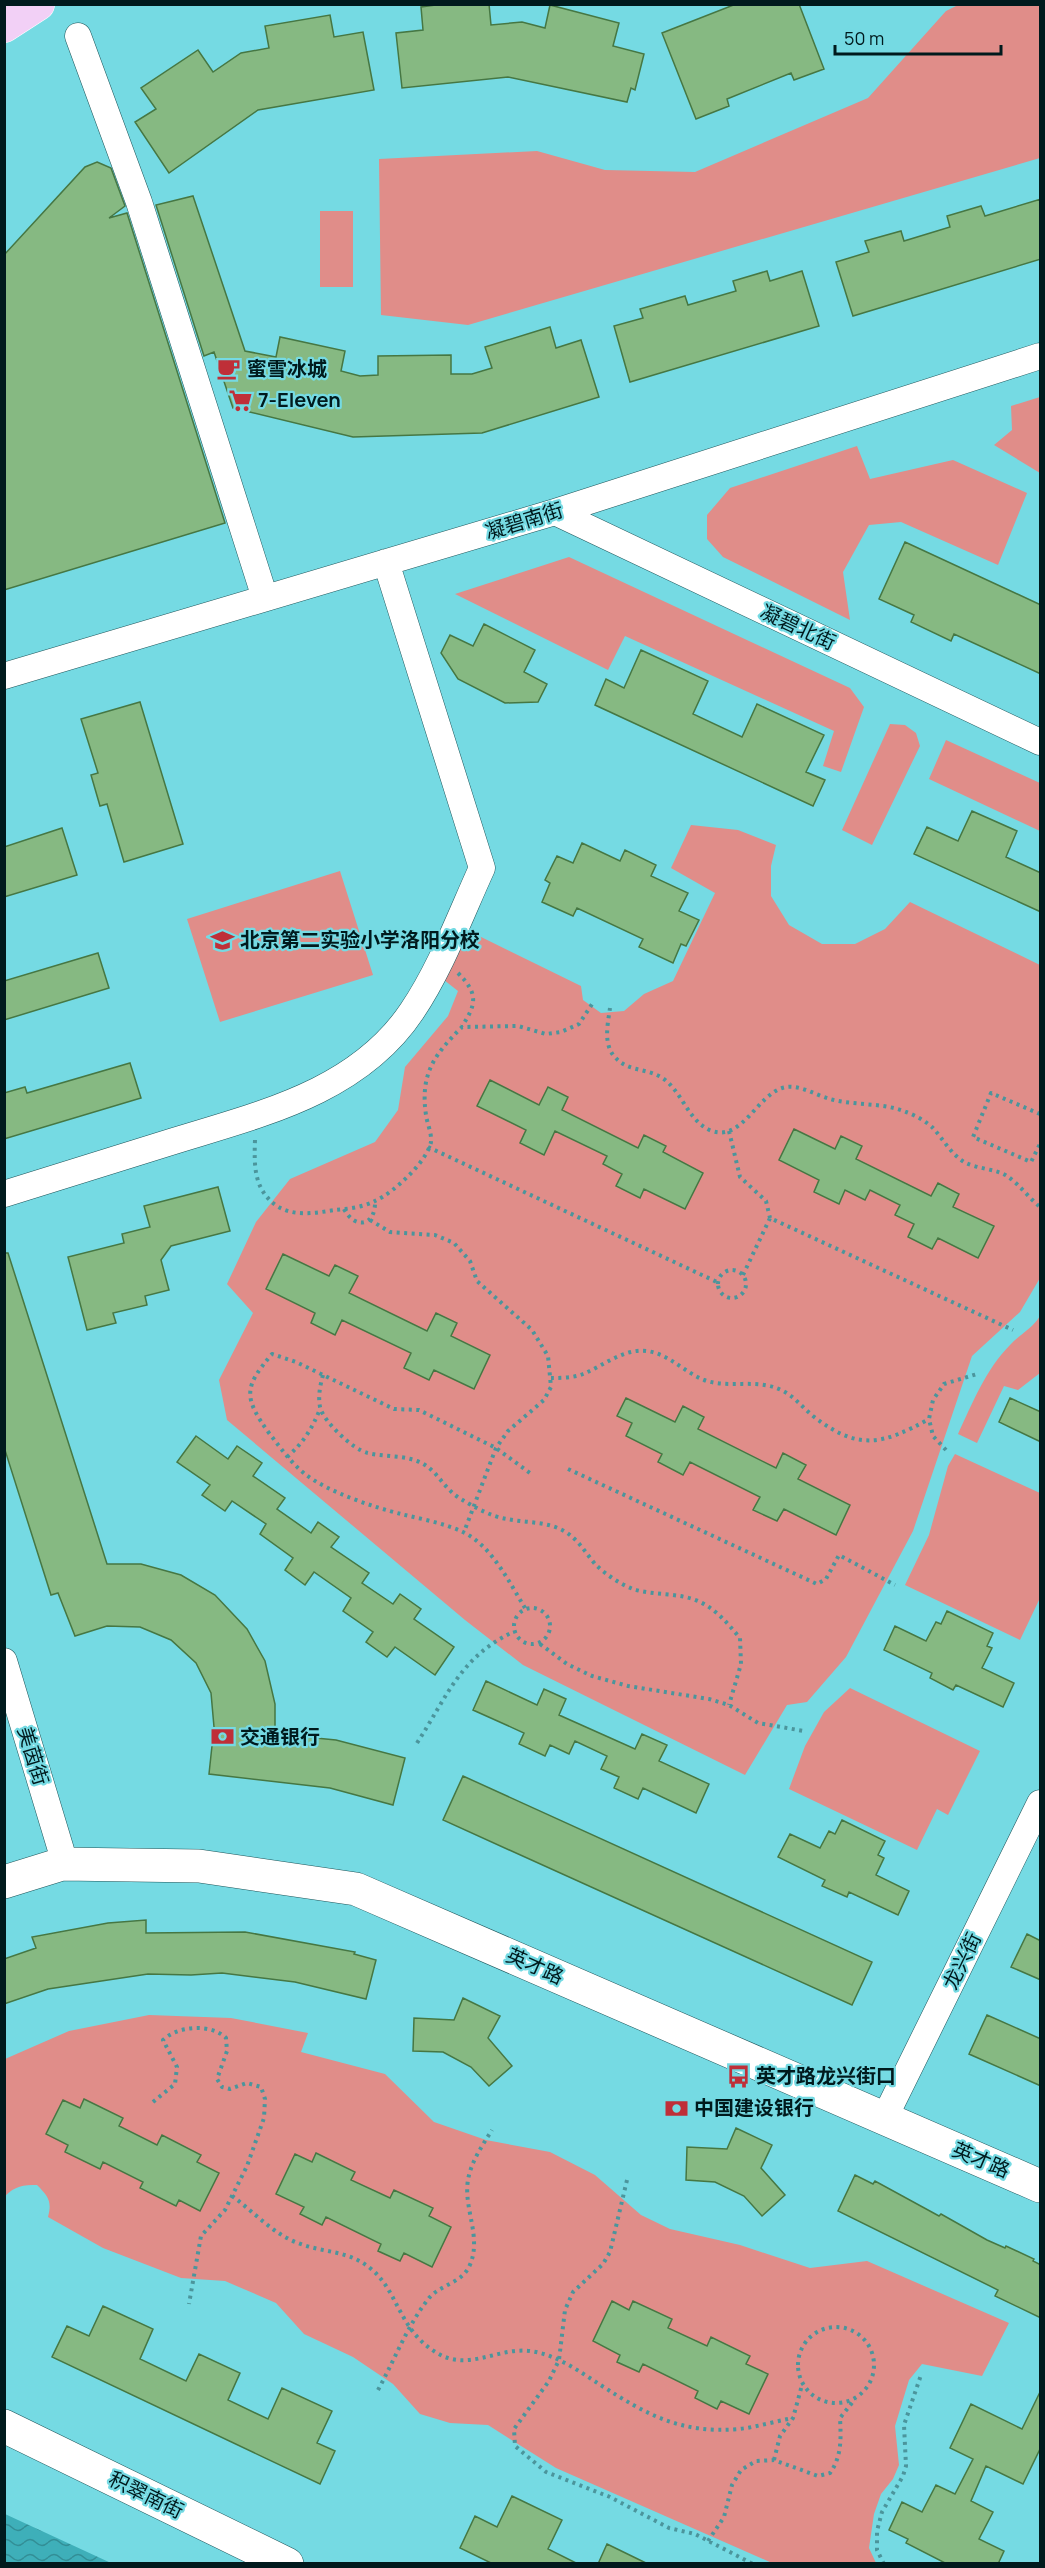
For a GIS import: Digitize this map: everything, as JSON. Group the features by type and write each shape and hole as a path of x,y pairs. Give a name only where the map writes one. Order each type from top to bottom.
{"main road":[{"path":"4,26 38,4"},
{"name":"英才路","path":"4,1869 61,1850 202,1853 358,1874 887,2113 1041,2186"},
{"name":"英才路","path":"4,1882 62,1864 188,1866 356,1888 887,2113 1041,2170"},
{"name":"积翠南街","path":"4,2426 287,2564"}],"street":[{"path":"78,36 139,202 265,598"},
{"name":"凝碧南街","path":"4,676 555,512 1041,356"},
{"name":"凝碧北街","path":"555,512 1041,742"},
{"path":"4,1194 255,1116 310,1096 346,1076 386,1044 412,1012 438,966 482,868 386,562"},
{"name":"美茵街","path":"4,1661 61,1850"},
{"name":"龙兴街","path":"887,2113 1041,1803"}],"path":[{"path":"255,1116 256,1181 269,1200 287,1212 313,1213 344,1209 375,1201 414,1171 431,1142 423,1085 431,1063 443,1045 462,1027 471,1013 474,1000 471,986 455,970 438,966"},
{"path":"462,1027 518,1026 546,1034 561,1032 579,1024 594,1001"},
{"path":"610,1008 606,1039 612,1055 625,1066 659,1076 698,1123 714,1132 729,1131 743,1124 770,1092 786,1087 804,1089 851,1104 880,1105 905,1111 932,1126 945,1144 963,1161 1006,1175 1041,1207"},
{"path":"1041,1114 991,1093 973,1137 1031,1162 1041,1144"},
{"path":"729,1131 740,1177 766,1201 770,1218 743,1275"},
{"path":"428,1147 717,1282"},
{"path":"344,1209 349,1219 359,1223 370,1220 376,1211 375,1201"},
{"path":"770,1218 1012,1330"},
{"path":"370,1220 390,1232 435,1235 454,1243 470,1261 477,1281 532,1330 548,1356 551,1387 544,1400 508,1431 496,1448 484,1474 475,1506 464,1532"},
{"path":"734,1269 743,1275 746,1285 741,1295 730,1298 720,1293 717,1282 723,1272 734,1269"},
{"path":"551,1378 582,1374 619,1356 644,1351 659,1353 704,1380 725,1385 765,1385 782,1390 827,1427 851,1438 874,1442 891,1439 929,1419"},
{"path":"525,1608 498,1564 480,1544 464,1532 398,1513 329,1488 306,1475 287,1457 257,1417 249,1396 253,1376 272,1354 296,1362 394,1409 419,1410 496,1448 530,1473"},
{"path":"946,1450 933,1436 929,1419 933,1400 944,1384 977,1374"},
{"path":"287,1457 298,1448 311,1431 320,1409 319,1391 323,1375"},
{"path":"320,1409 333,1427 351,1444 366,1453 398,1456 418,1461 434,1470 458,1498 504,1519 545,1524 564,1531 580,1543 596,1564 614,1579 633,1589 698,1601 723,1617 740,1638 741,1664 729,1705"},
{"path":"568,1468 817,1584 826,1579 839,1555 895,1585"},
{"path":"540,1644 550,1633 549,1619 539,1609 525,1608 514,1618 513,1632 524,1644 540,1644 567,1664 592,1676 627,1686 709,1699 729,1705 758,1723 804,1731"},
{"path":"417,1743 458,1676 474,1657 495,1640 513,1632"},
{"path":"153,2102 175,2084 177,2067 163,2040 171,2032 196,2028 219,2031 226,2038 227,2051 217,2079 222,2087 230,2088 247,2083 261,2087 265,2099 264,2118 247,2166 225,2210 201,2236 189,2304"},
{"path":"378,2390 408,2329 432,2295 459,2278 469,2267 473,2250 473,2227 467,2194 468,2180 477,2155 492,2130"},
{"path":"627,2180 610,2252 603,2264 573,2292 565,2310 559,2360 549,2381 514,2429 515,2446 546,2472 610,2497 669,2528 695,2534 753,2564"},
{"path":"232,2196 281,2235 298,2244 336,2251 372,2269 384,2283 408,2329 437,2353 458,2360 473,2360 505,2352 530,2351 559,2360 647,2413 672,2424 700,2428 740,2429 793,2418"},
{"path":"708,2541 724,2517 732,2486 741,2470 756,2462 774,2460 818,2476 830,2473 838,2462 841,2441 840,2418 872,2381 874,2358 863,2337 842,2326 818,2330 801,2346 797,2366 802,2385 793,2418 780,2436 774,2460"},
{"path":"884,2564 877,2550 877,2531 882,2512 903,2476 906,2466 904,2425 921,2375"},
{"path":"802,2385 817,2399 836,2404 855,2399"}],"shaded area":[{"path":"960,4 1040,5 1040,158 468,325 381,315 379,159 537,151 605,170 695,172 868,98 946,11"},
{"path":"320,211 353,211 353,287 320,287"},
{"path":"1040,397 1040,473 994,445 1012,430 1011,406"},
{"path":"857,446 870,479 953,460 1027,493 998,565 901,522 869,525 843,572 850,620 723,557 707,539 707,515 730,488"},
{"path":"569,557 850,688 864,707 841,772 823,766 834,731 625,636 608,670 455,594"},
{"path":"890,724 905,725 916,733 920,746 872,845 842,830"},
{"path":"946,740 1040,783 1040,831 929,779"},
{"path":"691,825 738,830 776,845 771,866 771,896 789,925 822,944 855,944 885,929 910,902 1040,965 1040,1278 1020,1312 972,1356 913,1531 846,1657 807,1702 787,1705 745,1775 523,1665 465,1620 227,1420 219,1380 253,1313 227,1284 256,1222 290,1179 375,1142 398,1110 405,1067 448,1016 458,991 444,980 462,938 473,933 581,986 583,1000 601,1013 624,1011 644,994 673,981 715,893 671,868"},
{"path":"340,871 373,975 220,1022 187,919"},
{"path":"1040,1316 1040,1373 1018,1390 1004,1386 977,1443 958,1434 980,1387 1001,1354"},
{"path":"955,1454 1040,1493 1040,1598 1020,1640 905,1585 929,1535 948,1466"},
{"path":"850,1688 980,1751 948,1815 937,1809 917,1850 789,1789 805,1746 824,1712"},
{"path":"149,2015 231,2018 308,2033 301,2052 385,2074 434,2122 486,2140 550,2152 595,2175 641,2215 670,2229 740,2245 810,2268 867,2261 1009,2323 982,2376 922,2364 909,2380 895,2426 899,2465 893,2479 881,2494 874,2514 869,2548 876,2563 772,2563 556,2468 488,2425 450,2423 420,2414 393,2384 353,2357 304,2334 276,2303 225,2281 181,2278 103,2248 48,2217 50,2207 48,2200 37,2185 20,2187 5,2196 5,2059 69,2031"}],"water":[{"path":"5,2514 111,2563 5,2563"}],"building":[{"path":"443,4 489,4 491,25 522,22 545,28 550,5 619,23 613,46 644,54 635,90 631,88 627,102 508,77 402,88 396,33 423,30 421,7"},
{"path":"736,4 799,4 824,69 794,80 791,73 727,99 729,106 696,119 662,33"},
{"path":"330,15 334,37 363,32 374,90 258,110 169,173 135,122 156,109 141,88 198,50 213,72 241,53 269,48 265,26"},
{"path":"97,162 111,168 125,206 109,218 127,213 225,523 4,590 4,255 85,167"},
{"path":"193,196 245,351 276,357 280,337 345,351 341,371 360,376 378,375 378,356 451,355 451,374 472,374 492,368 485,347 550,327 556,348 581,340 599,397 482,433 353,437 233,408 214,352 204,356 156,205"},
{"path":"1041,199 1041,259 853,316 836,262 869,252 865,241 901,231 904,241 950,227 947,216 981,206 985,216"},
{"path":"767,271 770,281 802,271 819,326 630,382 614,326 643,318 640,309 685,296 688,305 736,291 733,281"},
{"path":"905,542 1041,605 1041,674 954,634 951,641 911,622 914,615 879,599"},
{"path":"484,624 535,650 524,672 547,684 538,702 505,703 458,679 441,653 450,635 473,646"},
{"path":"641,650 708,681 693,714 742,737 757,704 824,735 806,772 825,780 813,806 595,705 606,679 624,688"},
{"path":"140,702 183,844 124,862 107,804 100,806 91,775 98,773 81,719"},
{"path":"972,811 1017,831 1006,857 1041,873 1041,912 914,854 927,827 958,841"},
{"path":"62,828 77,875 4,897 4,847"},
{"path":"582,843 620,861 625,850 656,865 651,876 688,893 679,911 699,920 686,946 681,944 673,963 639,947 643,939 577,908 573,916 542,902 550,883 545,880 557,856 573,863"},
{"path":"98,953 109,988 4,1020 4,981"},
{"path":"130,1063 141,1098 4,1139 4,1093 25,1087 27,1093"},
{"path":"490,1080 539,1105 548,1087 568,1097 562,1110 638,1148 644,1135 666,1146 663,1152 703,1173 685,1209 644,1189 640,1198 616,1186 622,1174 603,1164 607,1156 555,1131 544,1155 520,1143 526,1130 477,1106"},
{"path":"794,1129 835,1149 841,1136 862,1146 856,1159 931,1196 938,1183 959,1194 953,1207 994,1226 978,1258 938,1238 932,1249 908,1237 914,1224 895,1215 900,1205 870,1190 865,1200 845,1190 839,1204 814,1192 819,1180 779,1160"},
{"path":"218,1187 230,1231 171,1246 161,1260 169,1290 145,1296 147,1305 113,1313 116,1323 87,1330 68,1257 124,1243 122,1234 150,1227 144,1206"},
{"path":"4,1253 8,1253 107,1564 141,1564 181,1575 215,1595 247,1629 265,1661 275,1704 275,1734 336,1740 405,1758 393,1805 330,1788 209,1774 214,1727 211,1693 196,1663 171,1640 140,1627 107,1626 75,1636 58,1593 51,1595 4,1447"},
{"path":"283,1254 329,1276 335,1265 358,1276 349,1293 427,1331 436,1313 457,1323 451,1336 490,1355 474,1389 434,1370 429,1380 404,1368 411,1353 342,1320 335,1335 311,1323 315,1313 266,1289"},
{"path":"626,1398 675,1422 683,1406 704,1417 698,1429 776,1468 783,1453 806,1465 798,1479 850,1505 836,1535 784,1509 777,1521 753,1510 760,1497 690,1462 683,1475 658,1462 662,1454 626,1436 632,1423 617,1416"},
{"path":"1010,1398 1041,1412 1041,1442 999,1422"},
{"path":"196,1436 228,1459 237,1446 262,1463 253,1476 285,1498 277,1509 311,1533 318,1522 339,1537 331,1547 369,1573 362,1583 393,1604 400,1594 421,1609 414,1619 454,1647 435,1675 395,1647 387,1657 366,1642 373,1632 343,1611 351,1598 314,1572 305,1585 285,1570 293,1558 260,1534 266,1524 232,1501 225,1511 202,1495 210,1485 177,1462"},
{"path":"947,1611 993,1633 987,1646 992,1648 982,1668 1014,1683 1003,1707 956,1685 953,1690 930,1678 932,1673 884,1650 895,1626 926,1641 936,1622 941,1624"},
{"path":"486,1681 537,1705 544,1689 566,1699 559,1715 635,1749 642,1734 667,1745 659,1761 709,1784 696,1813 643,1788 638,1799 614,1788 619,1777 601,1769 607,1756 575,1741 569,1754 550,1745 545,1756 519,1744 524,1733 473,1710"},
{"path":"463,1776 872,1962 852,2005 443,1820"},
{"path":"842,1820 885,1841 878,1855 884,1858 876,1875 909,1891 898,1915 849,1892 847,1897 822,1886 825,1880 778,1857 790,1834 820,1848 829,1831 835,1834"},
{"path":"146,1920 146,1933 245,1932 355,1952 354,1954 376,1960 366,1999 295,1982 222,1973 148,1974 48,1989 4,2004 4,1959 36,1948 32,1937 108,1923"},
{"path":"1027,1934 1041,1941 1041,1980 1011,1967"},
{"path":"463,1998 500,2016 488,2038 512,2066 489,2086 471,2067 443,2052 413,2051 414,2018 454,2020"},
{"path":"987,2015 1041,2039 1041,2086 969,2054"},
{"path":"84,2099 123,2118 119,2126 157,2145 162,2135 201,2155 197,2162 219,2173 200,2211 179,2200 176,2206 140,2188 143,2182 103,2162 100,2169 65,2152 68,2145 46,2134 63,2100 80,2108"},
{"path":"736,2128 772,2145 761,2168 785,2195 762,2216 744,2196 715,2182 686,2180 687,2147 727,2149"},
{"path":"316,2153 355,2172 351,2180 390,2198 394,2190 433,2208 429,2216 451,2227 432,2267 404,2253 400,2261 378,2251 381,2244 326,2217 322,2225 300,2214 304,2207 276,2194 295,2154 312,2162"},
{"path":"855,2175 873,2184 875,2181 987,2240 1034,2259 1033,2261 1041,2265 1041,2318 995,2296 998,2290 838,2211"},
{"path":"612,2301 629,2310 633,2301 672,2319 668,2328 707,2346 711,2337 750,2356 746,2364 768,2374 749,2414 721,2401 717,2409 695,2398 698,2391 643,2364 639,2372 617,2362 620,2355 593,2341"},
{"path":"103,2306 153,2329 140,2359 186,2381 199,2354 240,2373 228,2400 268,2419 282,2388 332,2411 317,2443 335,2451 320,2484 52,2357 67,2326 89,2336"},
{"path":"1041,2390 1041,2447 1023,2484 986,2466 971,2501 993,2512 979,2539 1004,2551 998,2564 947,2564 906,2543 908,2539 889,2530 902,2502 922,2512 936,2485 955,2494 973,2459 950,2448 971,2404 1022,2429"},
{"path":"512,2496 562,2520 548,2549 578,2564 493,2564 460,2548 475,2516 497,2527"},
{"path":"607,2544 648,2564 598,2564"}],"place":[{"name":"蜜雪冰城","path":"229,369"},
{"name":"7-Eleven","path":"240,400"},
{"name":"北京第二实验小学洛阳分校","path":"222,940"},
{"name":"交通银行","path":"222,1737"},
{"name":"英才路龙兴街口","path":"738,2076"},
{"name":"中国建设银行","path":"676,2108"}]}
